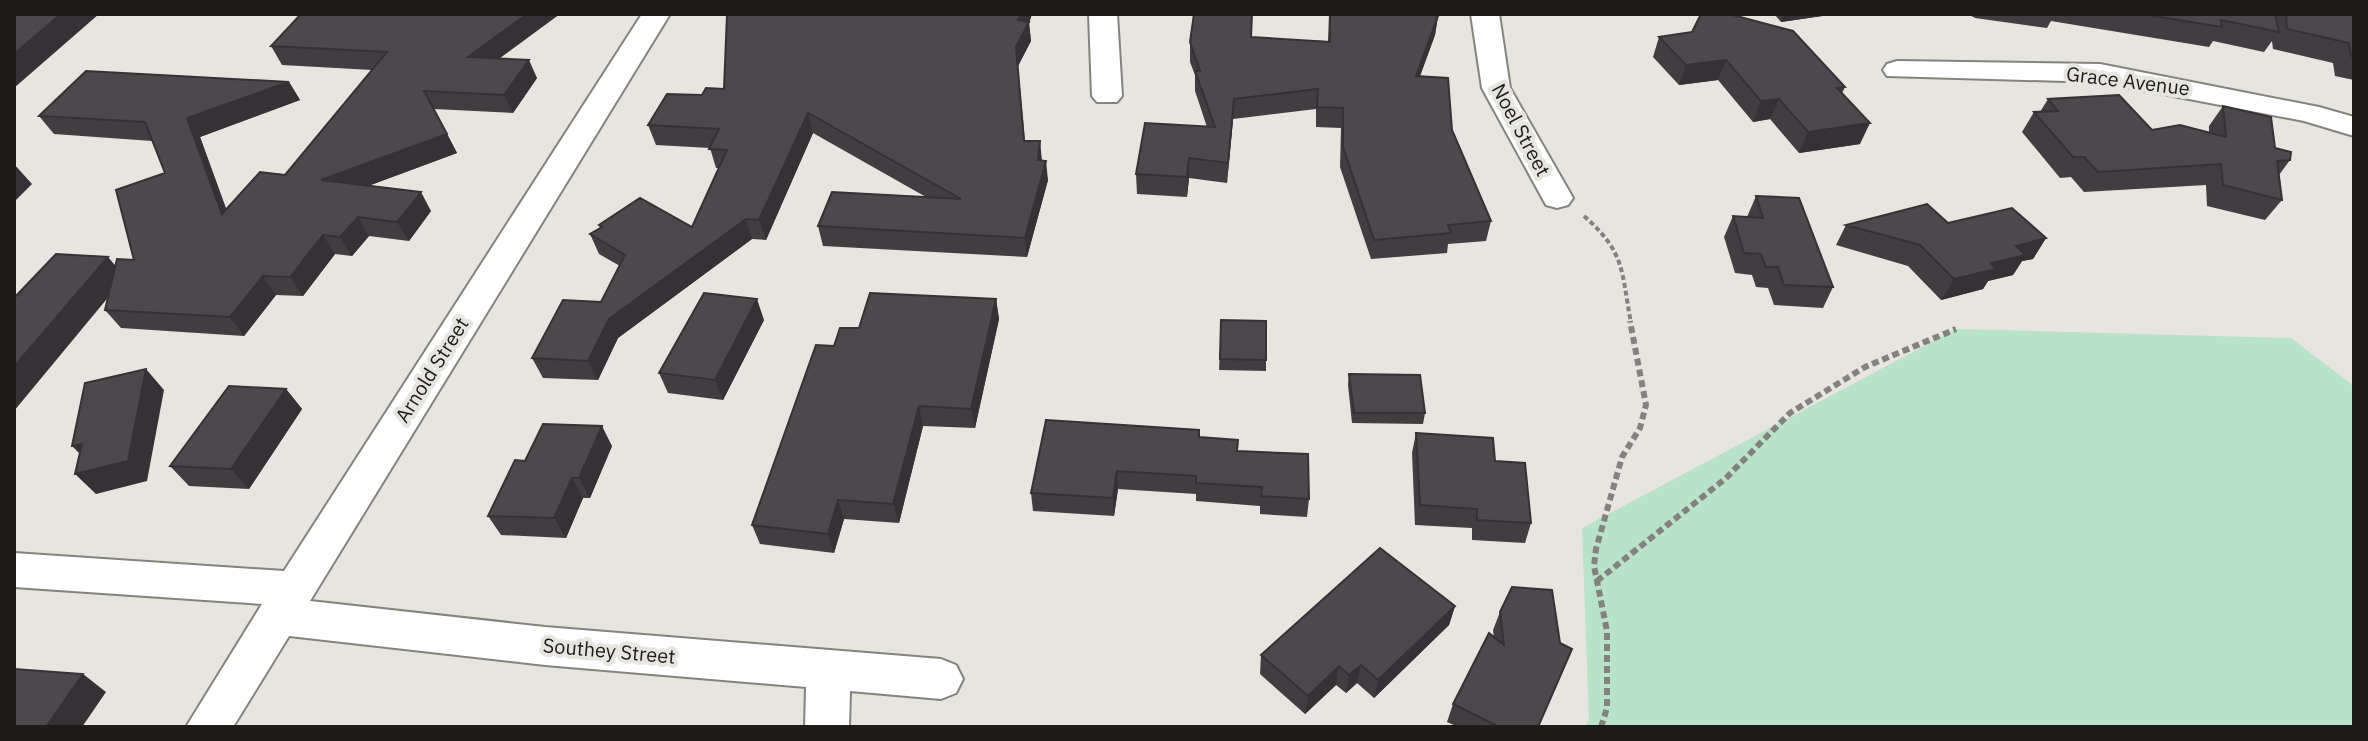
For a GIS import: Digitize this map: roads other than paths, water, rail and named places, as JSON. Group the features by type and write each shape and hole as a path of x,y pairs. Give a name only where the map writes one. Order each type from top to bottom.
{"street":[{"name":"Arnold Street","path":"208,727 656,14"},
{"path":"1103,14 1107,96"},
{"name":"Noel Street","path":"1485,14 1496,88 1557,198"},
{"name":"Grace Avenue","path":"1897,70 2100,73 2295,110 2354,127"},
{"name":"Southey Street","path":"14,570 286,602 545,646 941,679"},
{"path":"827,727 829,670"}]}
